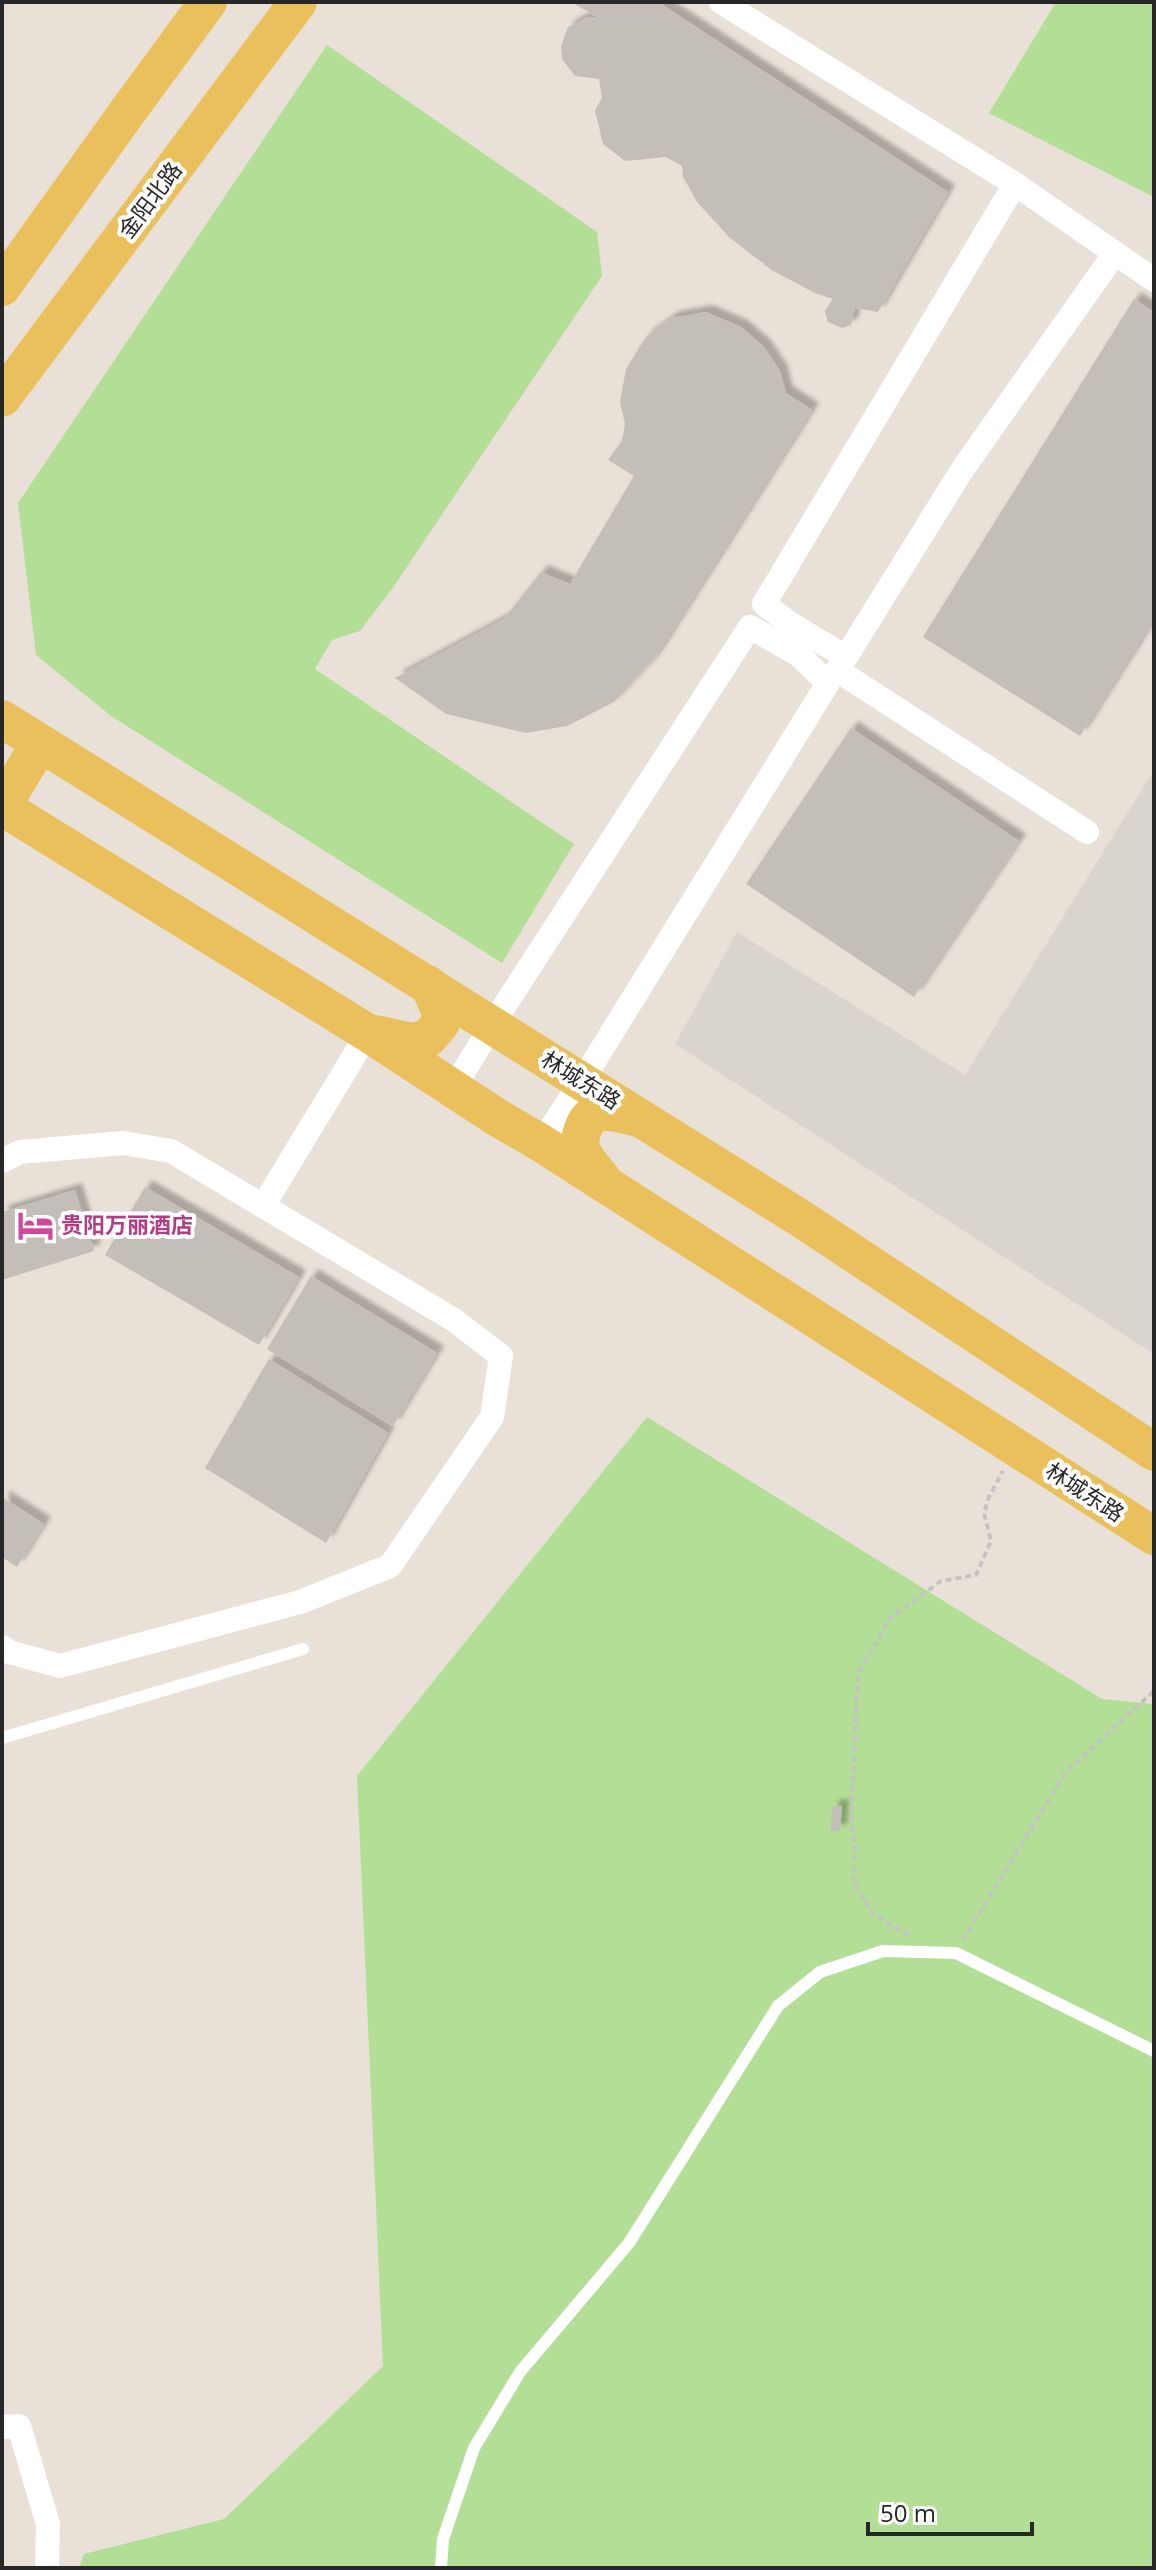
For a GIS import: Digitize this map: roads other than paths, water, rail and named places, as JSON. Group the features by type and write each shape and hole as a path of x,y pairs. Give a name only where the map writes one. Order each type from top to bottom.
{"main road":[{"path":"2,287 208,2"},
{"name":"金阳北路","path":"2,398 298,2"},
{"path":"2,697 40,743 2,807"},
{"name":"林城东路","path":"2,719 800,1218 1154,1452"},
{"name":"林城东路","path":"2,807 368,1033 1154,1536"},
{"path":"368,1033 412,1042 428,1038 441,1023 442,1015 429,985"},
{"path":"608,1187 581,1149 584,1124 596,1114 606,1111 641,1118"}],"street":[{"path":"721,2 1015,184 1154,280"},
{"path":"453,1089 750,627 1015,184"},
{"path":"541,1143 962,470 1115,253"},
{"path":"764,604 789,623 837,670"},
{"path":"750,627 799,655 837,670 1087,832"},
{"path":"263,1206 368,1033"},
{"path":"2,1161 20,1152 123,1143 171,1151 454,1320 501,1356 492,1417 390,1566 300,1602 60,1666 9,1652 2,1647"},
{"path":"2,2427 19,2426 48,2524 47,2568"}],"lane":[{"path":"2,1738 303,1649"},
{"path":"441,2568 443,2539 474,2448 520,2372 629,2243 778,2006 820,1972 883,1951 956,1953 1154,2051"}],"place":[{"name":"贵阳万丽酒店","path":"35,1225"}]}
